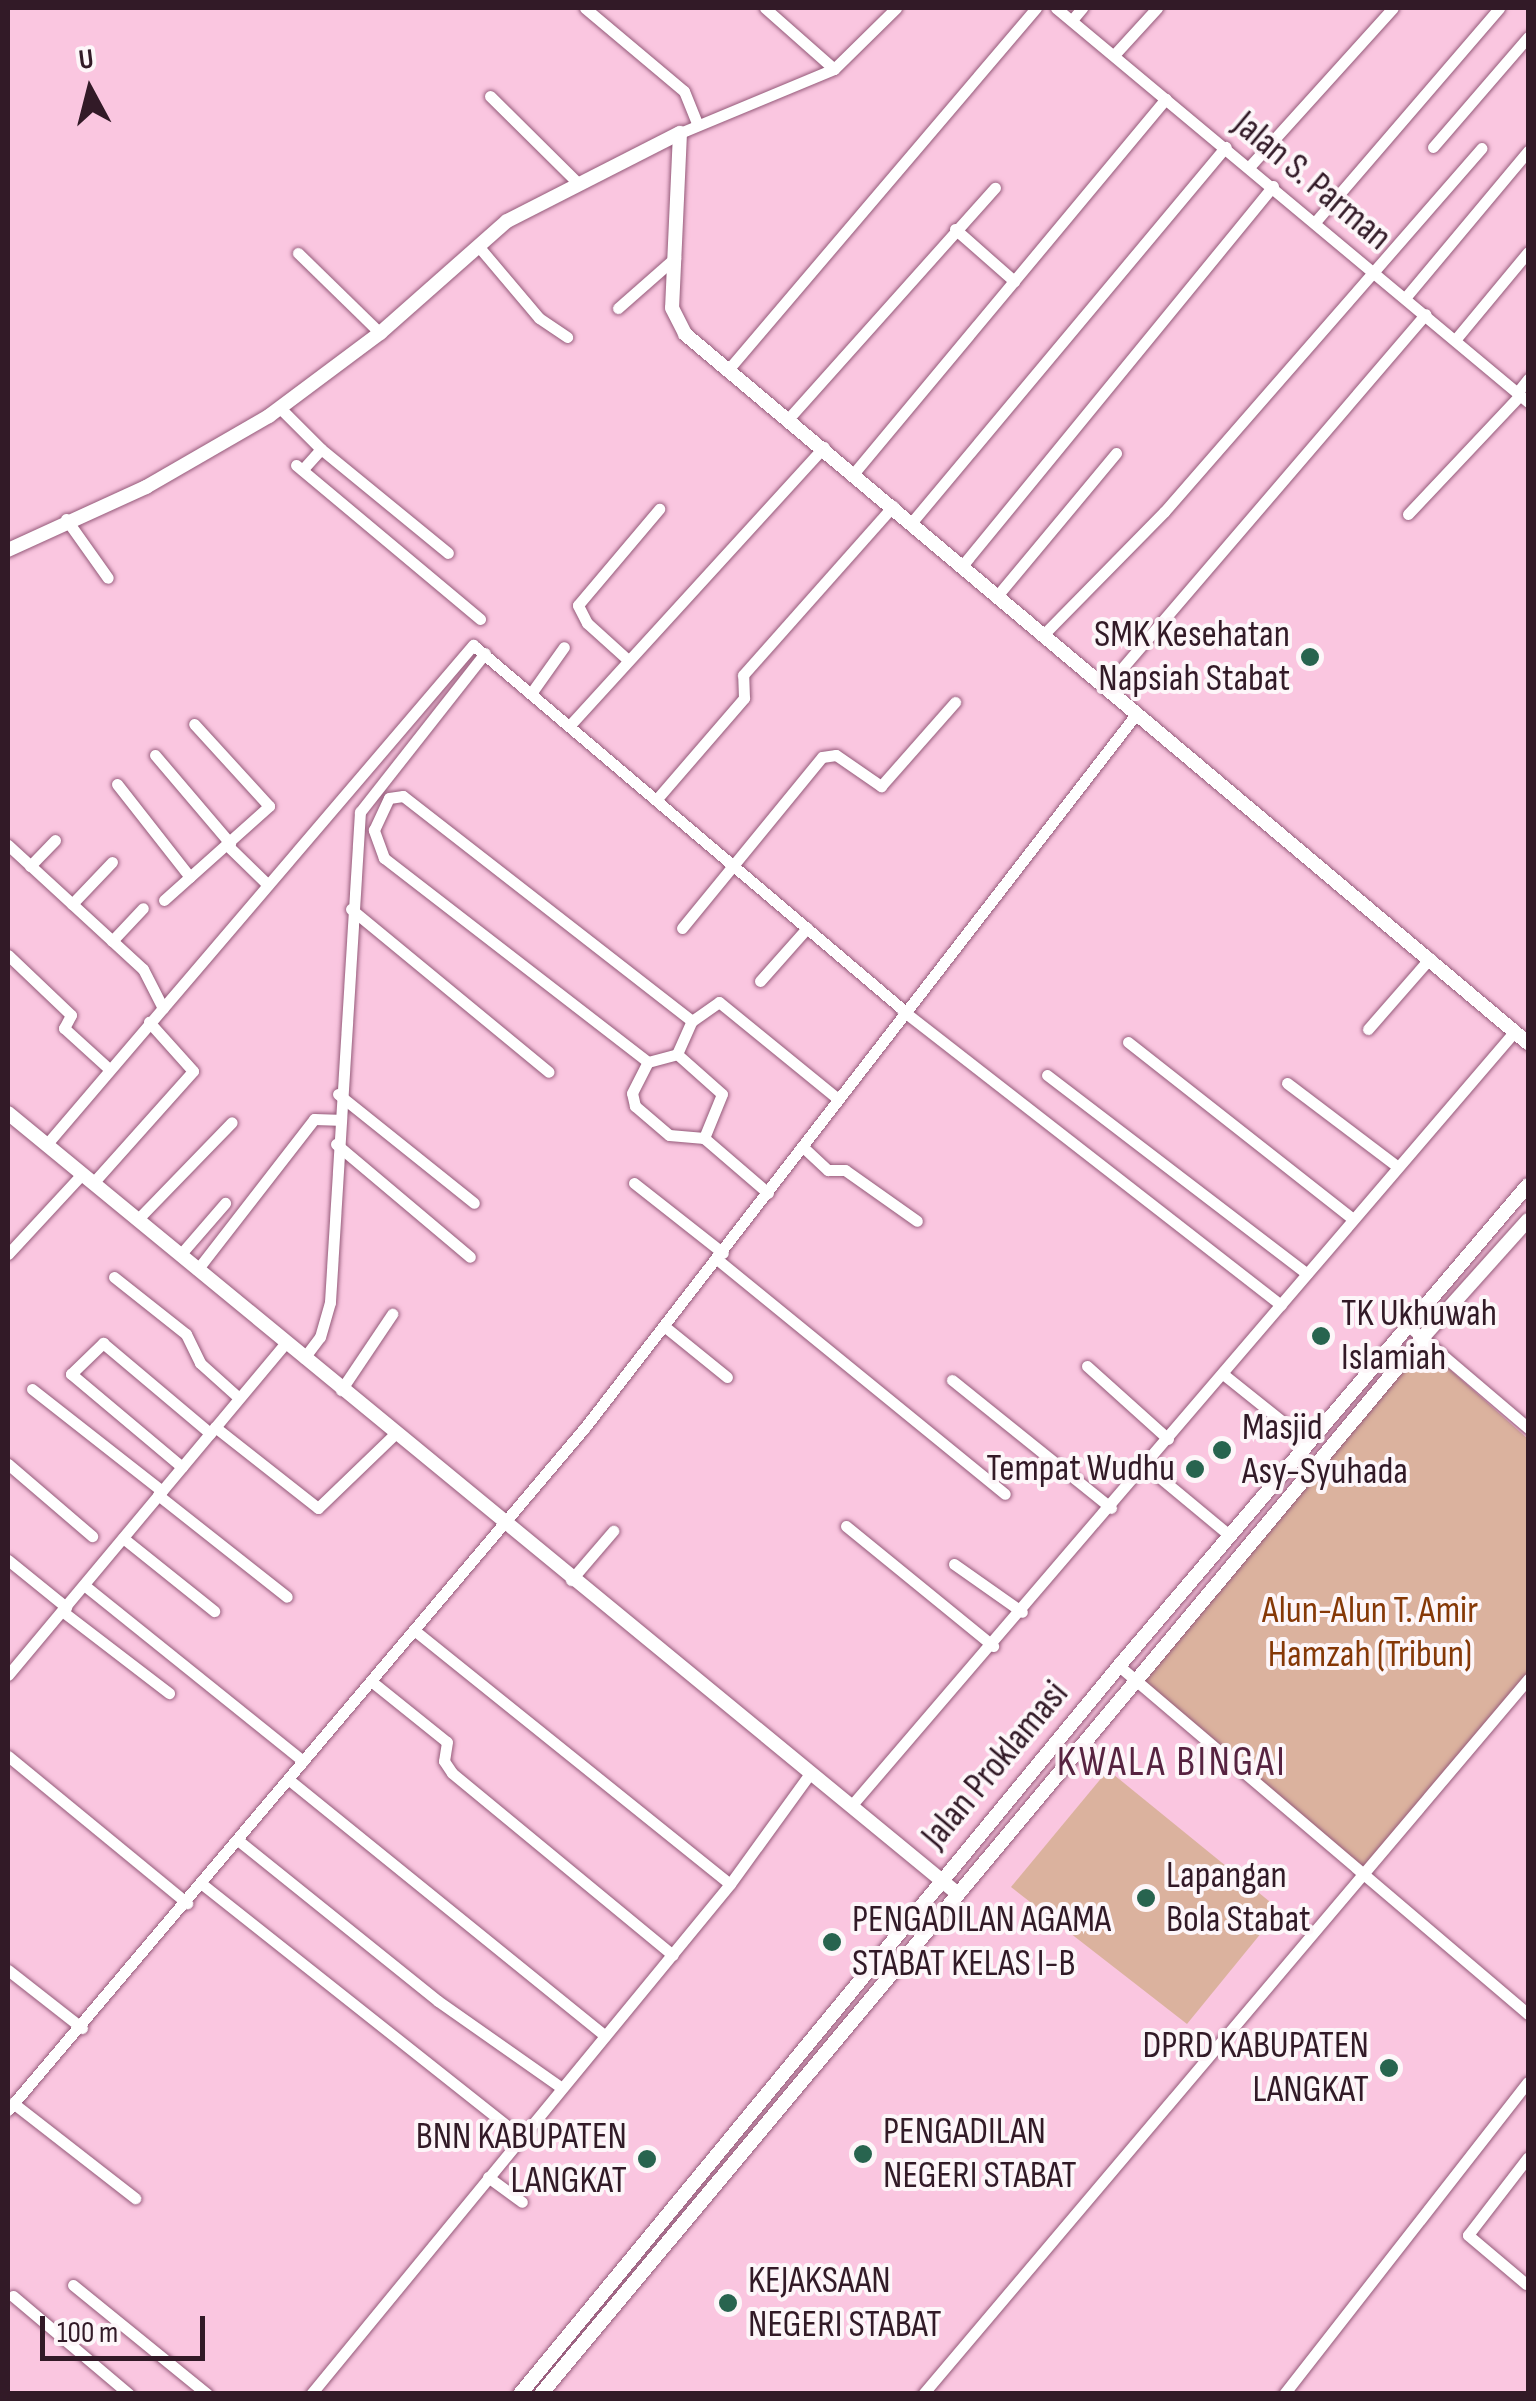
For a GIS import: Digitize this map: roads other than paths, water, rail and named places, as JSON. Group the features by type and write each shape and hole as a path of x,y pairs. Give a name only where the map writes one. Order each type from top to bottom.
{"street":[{"path":"585,8 684,90 696,123"},
{"path":"764,8 834,68"},
{"path":"8,550 66,519 146,487 280,408 380,333 507,221 696,123 834,68 896,8"},
{"path":"727,371 1036,8"},
{"name":"Jalan S. Parman","path":"1056,8 1316,221 1522,397"},
{"path":"1072,20 1082,8"},
{"path":"1114,55 1157,8"},
{"path":"1250,166 1393,8"},
{"path":"1316,221 1498,8"},
{"path":"1434,147 1528,37"},
{"path":"490,96 577,182"},
{"path":"854,473 1166,99"},
{"path":"680,134 672,308 677,321 727,371 824,447 1524,1038 1398,1167 993,1646 851,1806"},
{"path":"912,522 1226,147"},
{"path":"1043,635 1164,512 1481,148"},
{"path":"1405,298 1528,151"},
{"path":"962,566 1274,186"},
{"path":"789,418 994,188"},
{"path":"954,229 1014,281"},
{"path":"479,247 539,318 567,337"},
{"path":"1454,340 1528,252"},
{"path":"298,253 380,333"},
{"path":"618,308 675,258"},
{"path":"1106,687 1426,314"},
{"path":"1408,514 1522,397 1528,379"},
{"path":"280,408 321,449 448,554"},
{"path":"571,724 824,447"},
{"path":"321,449 299,468 480,619"},
{"path":"997,596 1116,453"},
{"path":"656,800 744,698 743,675 893,506"},
{"path":"628,660 586,623 578,605 659,509"},
{"path":"66,519 108,578"},
{"path":"532,692 564,647"},
{"path":"482,650 902,1009 1281,1305"},
{"path":"46,1144 268,885 482,650"},
{"path":"197,1270 331,1118 338,1094 350,909 365,800 482,650"},
{"path":"682,928 731,864 826,754 881,786 955,702"},
{"path":"134,2198 10,2106 82,2028 239,1842 721,1256 902,1009 1137,713"},
{"path":"164,900 268,806 194,724"},
{"path":"155,755 268,885"},
{"path":"117,784 190,877"},
{"path":"648,1062 384,858 374,830 389,798 403,796 692,1021"},
{"path":"30,866 55,840"},
{"path":"8,845 143,969 162,1008"},
{"path":"72,904 112,862"},
{"path":"112,941 143,908"},
{"path":"350,909 549,1072"},
{"path":"760,981 806,928"},
{"path":"8,955 71,1016 64,1028 109,1070"},
{"path":"1368,1029 1430,958"},
{"path":"677,1054 692,1021 719,1002 838,1098"},
{"path":"8,1254 193,1071 149,1022"},
{"path":"1128,1042 1353,1219"},
{"path":"677,1054 648,1062 632,1093 635,1106 670,1135 704,1138 768,1193"},
{"path":"677,1054 722,1094 704,1138"},
{"path":"1046,1075 1307,1274"},
{"path":"1287,1083 1398,1167"},
{"path":"338,1094 474,1203"},
{"path":"8,1113 503,1525 958,1894"},
{"path":"304,1358 327,1322 336,1144 331,1118"},
{"path":"137,1220 232,1122"},
{"path":"336,1144 470,1258"},
{"path":"804,1147 828,1170 844,1170 917,1220"},
{"path":"634,1183 1005,1494"},
{"name":"Jalan Proklamasi","path":"520,2394 1119,1666 1528,1185"},
{"path":"180,1255 225,1202"},
{"name":"Jalan Proklamasi","path":"541,2394 1136,1678 1423,1337 1528,1220"},
{"path":"114,1277 186,1334 200,1363 239,1398"},
{"path":"341,1390 392,1314"},
{"path":"1406,1324 1528,1428"},
{"path":"664,1326 727,1377"},
{"path":"8,1675 91,1589 163,1498 182,1467 286,1342"},
{"path":"182,1467 71,1374 103,1343 318,1508 395,1434"},
{"path":"1087,1366 1168,1439"},
{"path":"1223,1374 1308,1442"},
{"path":"952,1380 1111,1508"},
{"path":"32,1389 287,1597"},
{"path":"8,1464 92,1536"},
{"path":"1146,1466 1229,1535"},
{"path":"846,1526 993,1646"},
{"path":"571,1580 613,1531"},
{"path":"128,1542 214,1611"},
{"path":"8,1560 67,1614 169,1693"},
{"path":"954,1564 1022,1612"},
{"path":"91,1589 303,1761"},
{"path":"414,1630 730,1884"},
{"path":"1119,1666 1361,1876 1528,2014"},
{"path":"923,2394 1528,1679"},
{"path":"371,1681 447,1742 444,1760 452,1773 672,1955"},
{"path":"8,1756 187,1902"},
{"path":"310,2394 730,1884 812,1772"},
{"path":"288,1780 605,2036"},
{"path":"239,1842 438,2001 562,2088"},
{"path":"202,1884 520,2137"},
{"path":"8,1970 82,2028"},
{"path":"1284,2394 1528,2082"},
{"path":"1526,2284 1468,2235 1528,2157"},
{"path":"488,2177 522,2202"},
{"path":"689,2187 704,2197"},
{"path":"72,2285 207,2394"},
{"path":"13,2296 128,2394"}],"place":[{"name":"SMK Kesehatan Napsiah Stabat","path":"1310,657"},
{"name":"TK Ukhuwah Islamiah","path":"1321,1336"},
{"name":"Masjid Asy-Syuhada","path":"1222,1450"},
{"name":"Tempat Wudhu","path":"1195,1469"},
{"name":"Lapangan Bola Stabat","path":"1146,1898"},
{"name":"PENGADILAN AGAMA STABAT KELAS I-B","path":"832,1942"},
{"name":"DPRD KABUPATEN LANGKAT","path":"1389,2068"},
{"name":"PENGADILAN NEGERI STABAT","path":"863,2154"},
{"name":"BNN KABUPATEN LANGKAT","path":"647,2159"},
{"name":"KEJAKSAAN NEGERI STABAT","path":"728,2303"}],"district":[{"name":"KWALA BINGAI","path":"1172,1763"}],"park label":[{"name":"Alun-Alun T. Amir Hamzah (Tribun)","path":"1370,1633"}]}
